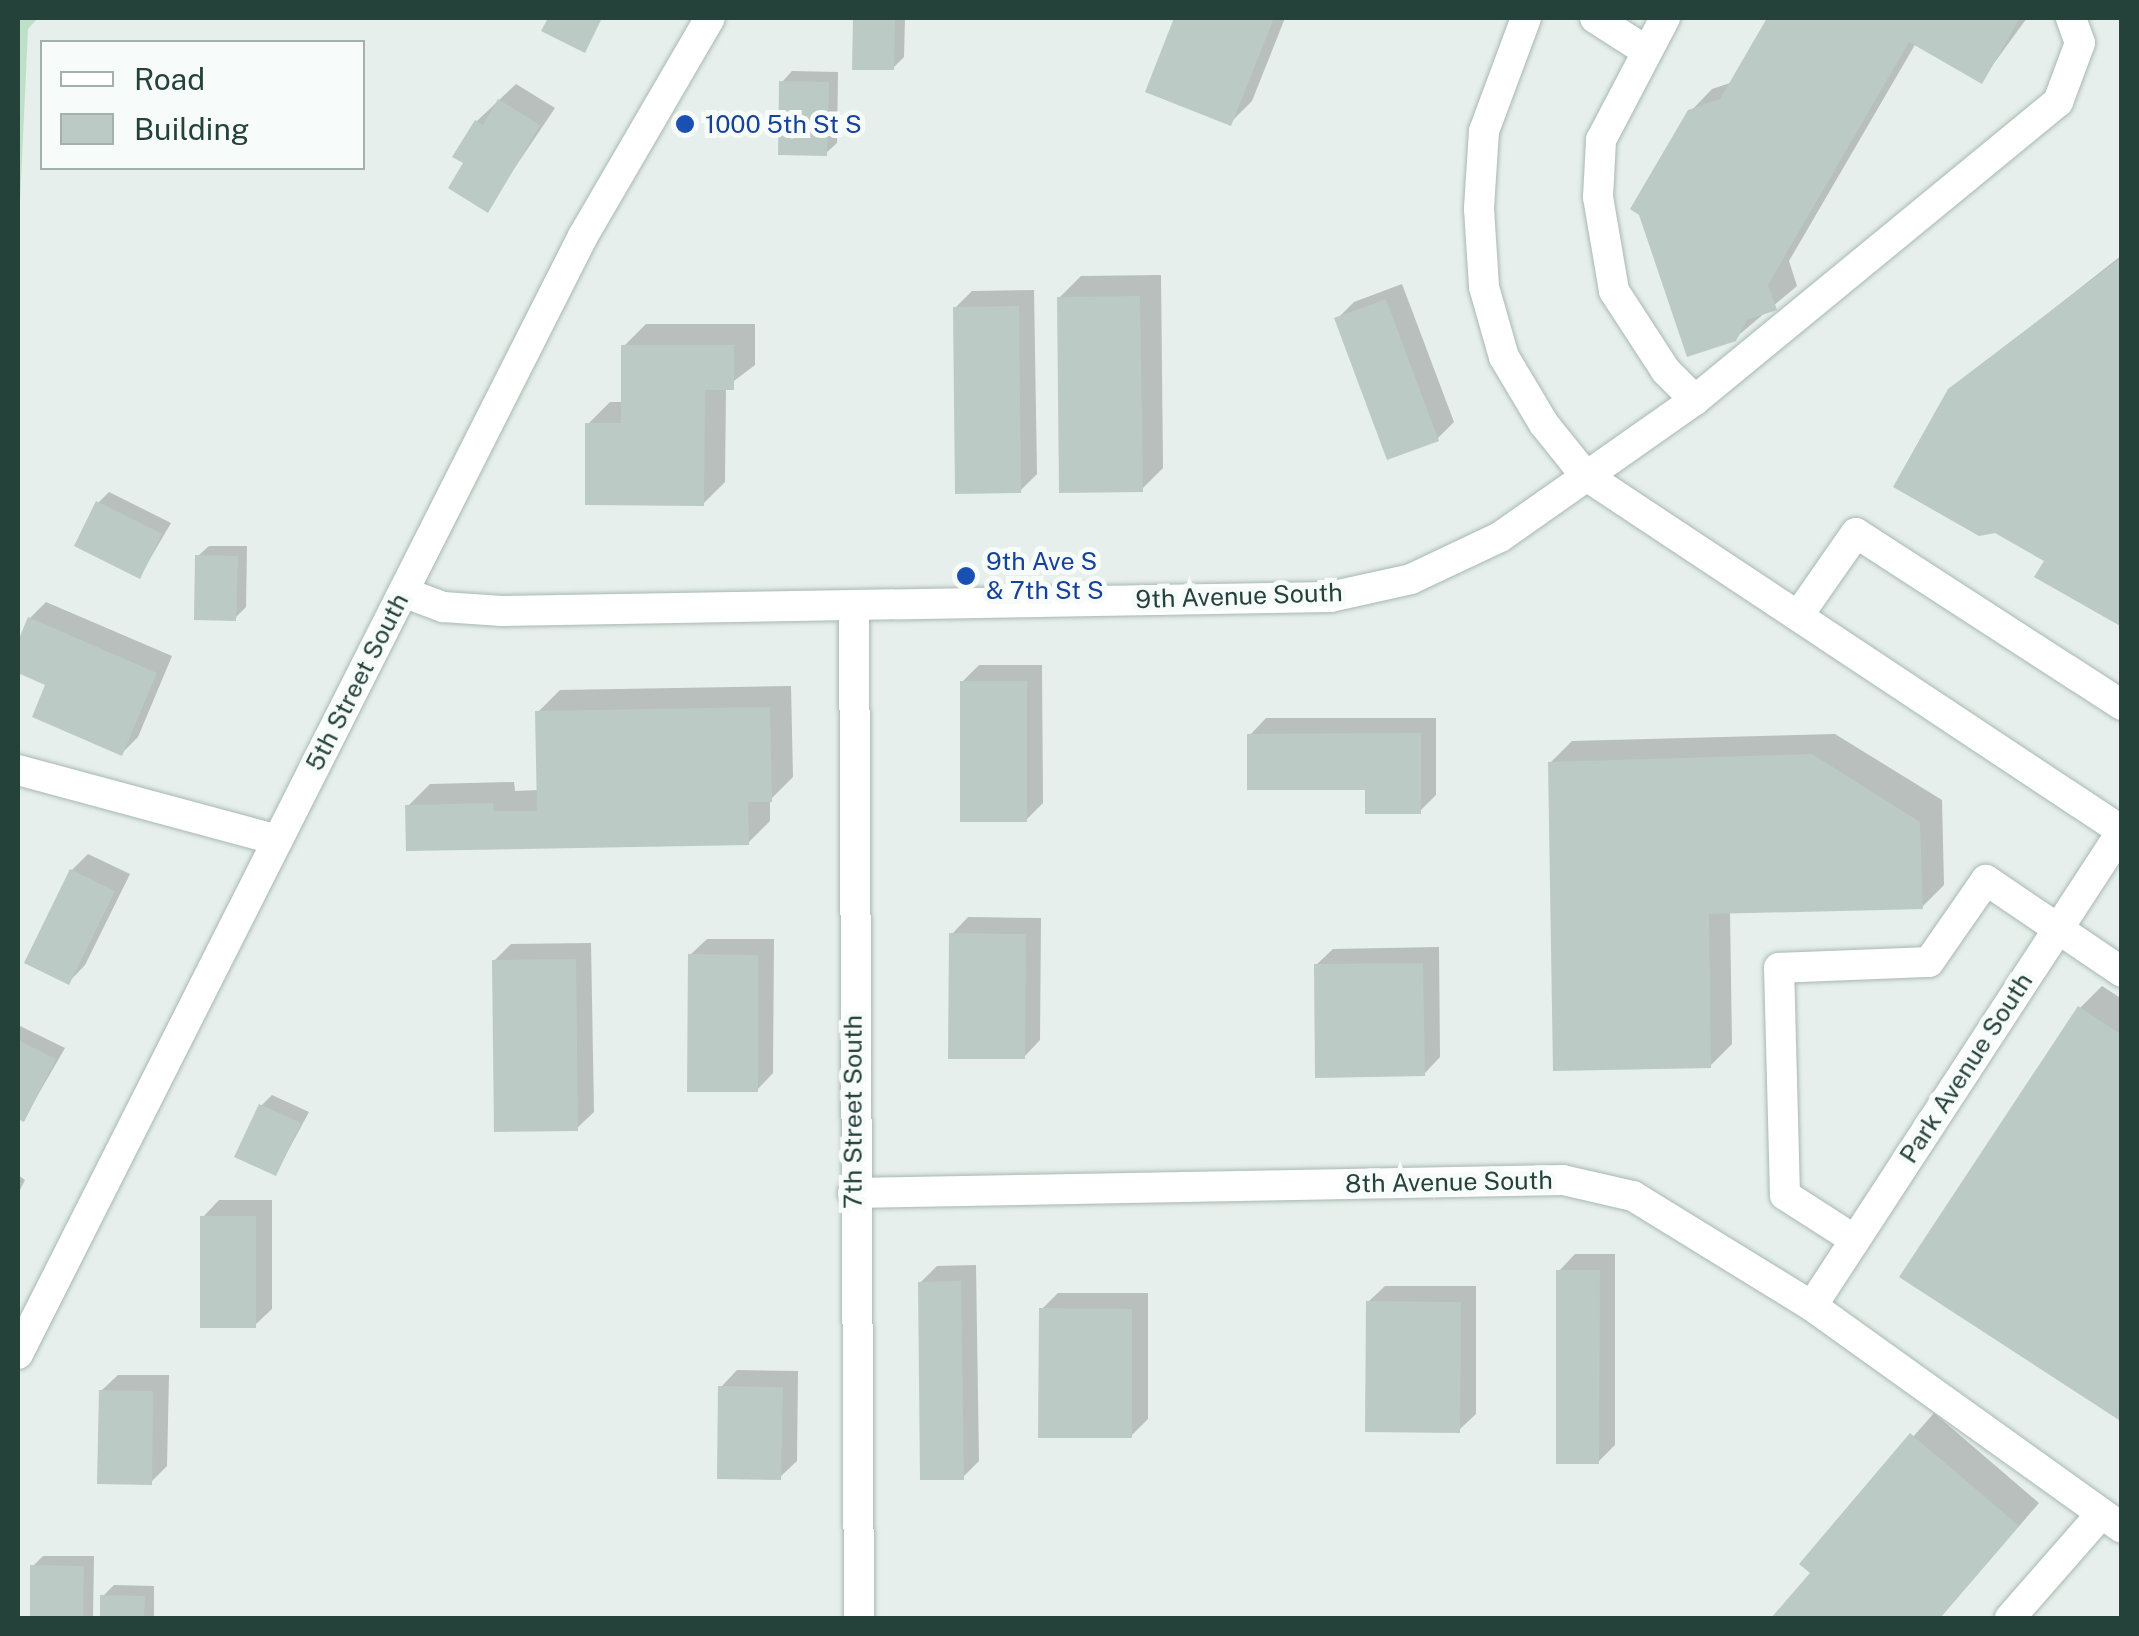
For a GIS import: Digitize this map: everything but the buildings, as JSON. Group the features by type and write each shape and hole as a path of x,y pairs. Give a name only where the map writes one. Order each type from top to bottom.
{"street":[{"name":"5th Street South","path":"18,1354 26,1313 278,840 583,236 710,18"},
{"path":"1526,18 1484,132 1484,287 1504,357 1585,475 2122,831"},
{"path":"1595,18 1645,50"},
{"path":"1665,18 1601,140 1598,197 1614,292 1666,371 1695,400"},
{"name":"9th Avenue South","path":"402,592 443,607 502,612 1330,597 1411,579 1500,537 1695,400 2058,102 2080,43 2071,18"},
{"path":"1798,616 1856,533 2122,706"},
{"name":"7th Street South","path":"854,606 853,1193 858,1618"},
{"path":"18,770 278,840"},
{"name":"Park Avenue South","path":"1812,1306 2122,831"},
{"path":"1855,1240 1786,1195 1779,968 1929,962 1986,880 2122,972"},
{"name":"8th Avenue South","path":"853,1193 1563,1180 1633,1196 1812,1306 2111,1521"},
{"path":"2010,1618 2111,1521"}],"green space":[{"path":"18,18 38,18 28,29 18,246"}],"place":[{"name":"1000 5th St S","path":"685,124"},
{"name":"9th Ave S & 7th St S","path":"966,576"}]}
